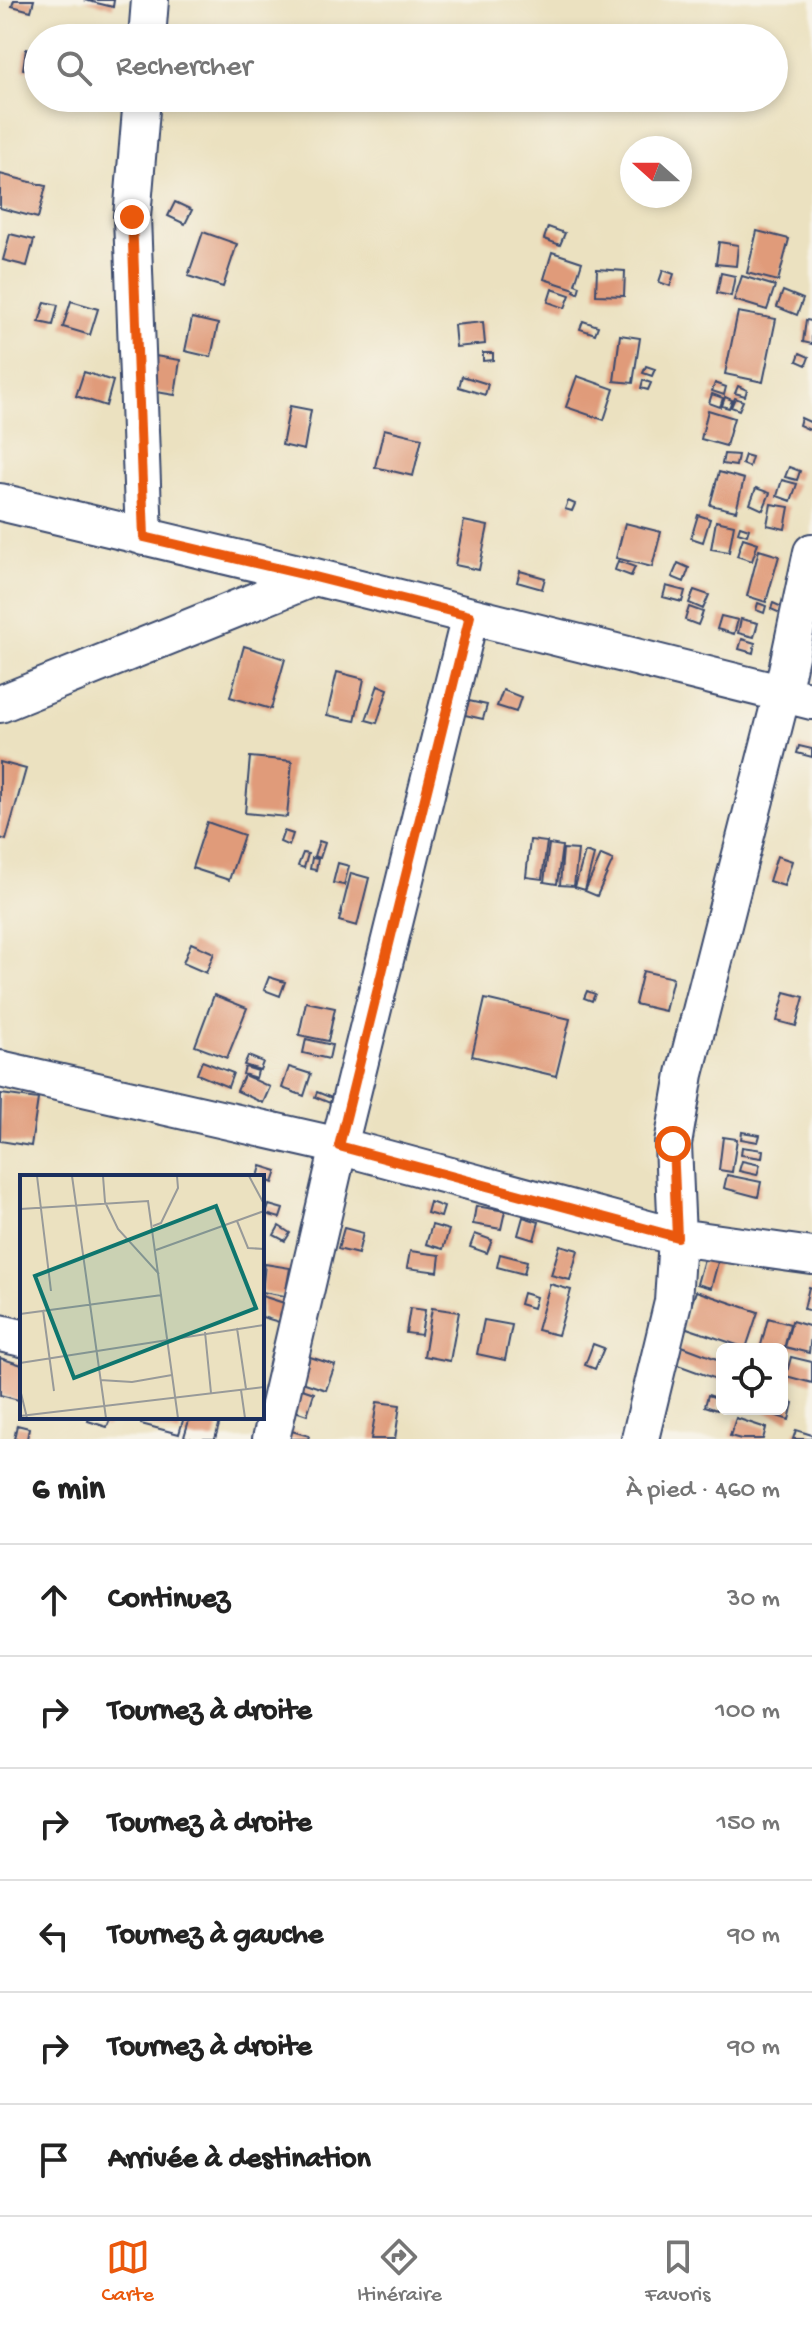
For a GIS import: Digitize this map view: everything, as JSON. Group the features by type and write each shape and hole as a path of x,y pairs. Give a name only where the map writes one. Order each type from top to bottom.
{"street":[{"path":"148,24 150,0"},
{"path":"141,112 132,217 144,537"},
{"path":"0,502 797,698"},
{"path":"640,1439 673,1302 677,1237 673,1144 685,1074 797,698 812,552"},
{"path":"0,704 315,577"},
{"path":"271,1439 339,1146 470,616"},
{"path":"0,1069 339,1146 677,1237 812,1256"},
{"path":"0,1333 20,1338"}],"building":[{"path":"14,0 34,0 31,11 12,6"},
{"path":"84,0 114,0 113,7"},
{"path":"0,174 46,186 38,218 0,208"},
{"path":"175,202 192,210 185,224 168,216"},
{"path":"548,227 565,233 560,245 544,239"},
{"path":"757,231 789,239 778,281 747,273"},
{"path":"203,232 237,244 223,287 188,276"},
{"path":"10,234 34,240 27,266 3,260"},
{"path":"719,242 738,245 736,266 716,264"},
{"path":"552,252 582,262 575,284 580,286 578,293 575,289 544,279"},
{"path":"597,269 625,271 624,296 596,295"},
{"path":"663,270 674,274 670,286 659,282"},
{"path":"721,273 735,276 731,296 717,293"},
{"path":"742,276 775,286 767,310 734,300"},
{"path":"552,289 570,295 565,308 548,302"},
{"path":"783,291 803,299 797,315 777,307"},
{"path":"71,301 98,309 90,335 63,327"},
{"path":"45,302 58,305 53,325 39,322"},
{"path":"738,312 776,319 763,382 725,374"},
{"path":"192,318 218,324 211,357 185,351"},
{"path":"806,320 812,321 812,344 803,342"},
{"path":"583,321 598,326 595,334 580,329"},
{"path":"483,322 485,344 456,347 454,325"},
{"path":"620,335 640,338 633,383 614,381"},
{"path":"483,353 493,353 493,360 483,361"},
{"path":"800,353 809,357 806,365 797,361"},
{"path":"149,355 180,360 175,395 144,390"},
{"path":"646,366 655,369 652,376 643,373"},
{"path":"84,372 113,381 106,406 76,396"},
{"path":"462,376 488,384 485,395 459,387"},
{"path":"577,376 614,389 604,420 566,407"},
{"path":"643,380 651,383 648,390 641,388"},
{"path":"715,383 726,387 724,395 712,391"},
{"path":"738,386 747,390 745,396 735,393"},
{"path":"712,394 723,398 720,407 709,403"},
{"path":"725,397 732,400 729,408 722,406"},
{"path":"735,398 743,401 739,410 731,407"},
{"path":"290,406 311,410 304,450 282,445"},
{"path":"708,410 734,418 726,446 701,439"},
{"path":"801,418 812,423 812,431 799,425"},
{"path":"384,429 422,438 413,476 375,467"},
{"path":"724,454 738,455 736,466 722,464"},
{"path":"745,455 752,457 749,467 742,464"},
{"path":"789,467 800,471 797,480 785,477"},
{"path":"719,472 744,479 736,511 710,505"},
{"path":"782,480 797,484 791,501 777,496"},
{"path":"756,488 770,493 763,510 750,504"},
{"path":"568,501 575,504 572,511 565,509"},
{"path":"771,504 789,507 785,529 767,525"},
{"path":"698,515 710,519 703,542 691,538"},
{"path":"464,521 488,526 479,570 455,565"},
{"path":"716,521 734,525 729,552 711,549"},
{"path":"625,523 661,532 652,567 616,558"},
{"path":"740,526 749,529 747,535 738,532"},
{"path":"743,538 758,543 752,561 737,556"},
{"path":"759,550 779,556 766,602 747,596"},
{"path":"618,561 635,567 631,576 615,570"},
{"path":"678,563 689,568 684,582 672,577"},
{"path":"520,571 545,578 542,589 517,582"},
{"path":"666,586 685,591 682,602 663,597"},
{"path":"694,590 709,595 703,609 689,603"},
{"path":"758,603 766,606 764,613 756,610"},
{"path":"773,603 782,607 780,613 771,609"},
{"path":"689,607 703,612 698,625 685,620"},
{"path":"721,616 738,620 734,634 717,629"},
{"path":"741,619 758,623 754,637 738,633"},
{"path":"742,639 755,643 753,653 739,649"},
{"path":"244,646 285,659 271,709 230,697"},
{"path":"337,672 364,679 355,721 327,715"},
{"path":"378,685 388,689 377,723 366,720"},
{"path":"503,690 521,697 516,712 497,706"},
{"path":"469,701 487,705 483,719 465,715"},
{"path":"799,746 812,749 812,757 797,753"},
{"path":"250,757 292,761 287,817 245,813"},
{"path":"0,762 26,769 6,840 0,838"},
{"path":"207,822 244,835 229,880 192,868"},
{"path":"284,831 293,834 289,846 280,842"},
{"path":"530,840 547,842 542,879 526,877"},
{"path":"319,841 325,843 320,858 314,856"},
{"path":"549,844 562,846 557,884 544,882"},
{"path":"563,849 578,850 574,886 560,885"},
{"path":"585,852 594,855 585,890 575,887"},
{"path":"303,853 308,854 304,868 298,866"},
{"path":"601,855 613,860 597,896 585,891"},
{"path":"777,856 792,861 784,886 769,881"},
{"path":"312,858 318,859 316,870 310,869"},
{"path":"338,863 349,866 344,885 333,883"},
{"path":"351,873 369,878 357,926 339,921"},
{"path":"191,943 214,953 206,973 183,963"},
{"path":"643,971 673,978 665,1011 635,1004"},
{"path":"269,977 285,982 280,996 264,990"},
{"path":"587,991 595,994 592,1001 584,998"},
{"path":"785,992 804,997 796,1026 777,1021"},
{"path":"214,995 247,1008 227,1058 195,1046"},
{"path":"485,999 570,1019 556,1076 472,1056"},
{"path":"306,1002 335,1008 328,1041 299,1035"},
{"path":"306,1039 332,1045 329,1059 303,1053"},
{"path":"248,1056 263,1062 260,1070 244,1065"},
{"path":"202,1061 233,1073 228,1087 197,1074"},
{"path":"245,1067 258,1071 256,1078 243,1074"},
{"path":"289,1067 311,1074 304,1096 282,1088"},
{"path":"244,1075 270,1087 263,1103 237,1091"},
{"path":"317,1092 332,1098 330,1103 315,1097"},
{"path":"1,1094 38,1099 31,1146 0,1141"},
{"path":"742,1132 760,1135 758,1142 741,1139"},
{"path":"723,1137 737,1139 732,1172 719,1170"},
{"path":"742,1147 763,1150 762,1158 741,1155"},
{"path":"742,1161 760,1165 757,1175 739,1171"},
{"path":"261,1166 277,1171 273,1183 264,1179 264,1175 259,1175"},
{"path":"727,1175 761,1182 758,1197 724,1188"},
{"path":"430,1202 444,1207 441,1217 427,1213"},
{"path":"269,1205 283,1209 280,1218 266,1214"},
{"path":"476,1206 505,1211 501,1229 473,1224"},
{"path":"523,1217 539,1222 534,1240 518,1235"},
{"path":"432,1225 449,1230 443,1249 426,1244"},
{"path":"279,1226 290,1233 285,1241 274,1235"},
{"path":"344,1228 363,1233 358,1254 338,1249"},
{"path":"475,1234 492,1240 487,1253 470,1247"},
{"path":"560,1245 578,1250 570,1280 551,1275"},
{"path":"410,1251 440,1255 438,1272 407,1268"},
{"path":"500,1254 527,1261 524,1274 497,1267"},
{"path":"704,1259 718,1262 711,1288 697,1284"},
{"path":"265,1264 290,1268 285,1296 264,1292"},
{"path":"550,1284 571,1290 558,1335 537,1330"},
{"path":"809,1287 812,1288 812,1311 804,1309"},
{"path":"696,1291 758,1312 748,1343 731,1343 684,1327"},
{"path":"523,1293 536,1297 533,1308 520,1304"},
{"path":"264,1297 284,1303 279,1322 264,1318"},
{"path":"410,1308 425,1310 421,1335 406,1333"},
{"path":"432,1308 459,1312 450,1361 424,1356"},
{"path":"768,1318 790,1324 785,1343 762,1343"},
{"path":"484,1320 512,1325 505,1360 477,1354"},
{"path":"792,1321 812,1327 809,1353 788,1348 786,1343"},
{"path":"593,1344 604,1348 595,1369 585,1365"},
{"path":"682,1346 716,1359 716,1379 675,1364"},
{"path":"310,1357 335,1365 326,1390 302,1382"},
{"path":"791,1357 812,1362 812,1383 788,1377"},
{"path":"0,1358 20,1364 20,1400 0,1395"},
{"path":"299,1388 314,1393 307,1415 292,1410"},
{"path":"708,1395 716,1398 716,1410 705,1406"},
{"path":"377,1402 400,1405 395,1439 371,1439"},
{"path":"788,1402 793,1403 789,1420 774,1415 788,1415"},
{"path":"736,1418 766,1428 763,1439 730,1436"},
{"path":"88,1419 110,1419 107,1427"},
{"path":"142,1419 183,1419 179,1434 141,1424"},
{"path":"189,1419 221,1419 215,1439 184,1437"},
{"path":"17,1425 29,1428 27,1439 14,1439"},
{"path":"288,1430 309,1436 308,1439 286,1439"},
{"path":"796,1430 812,1435 812,1439 793,1439"}],"route":[{"path":"132,217 144,537 470,616 339,1146 677,1237 673,1144"}]}
